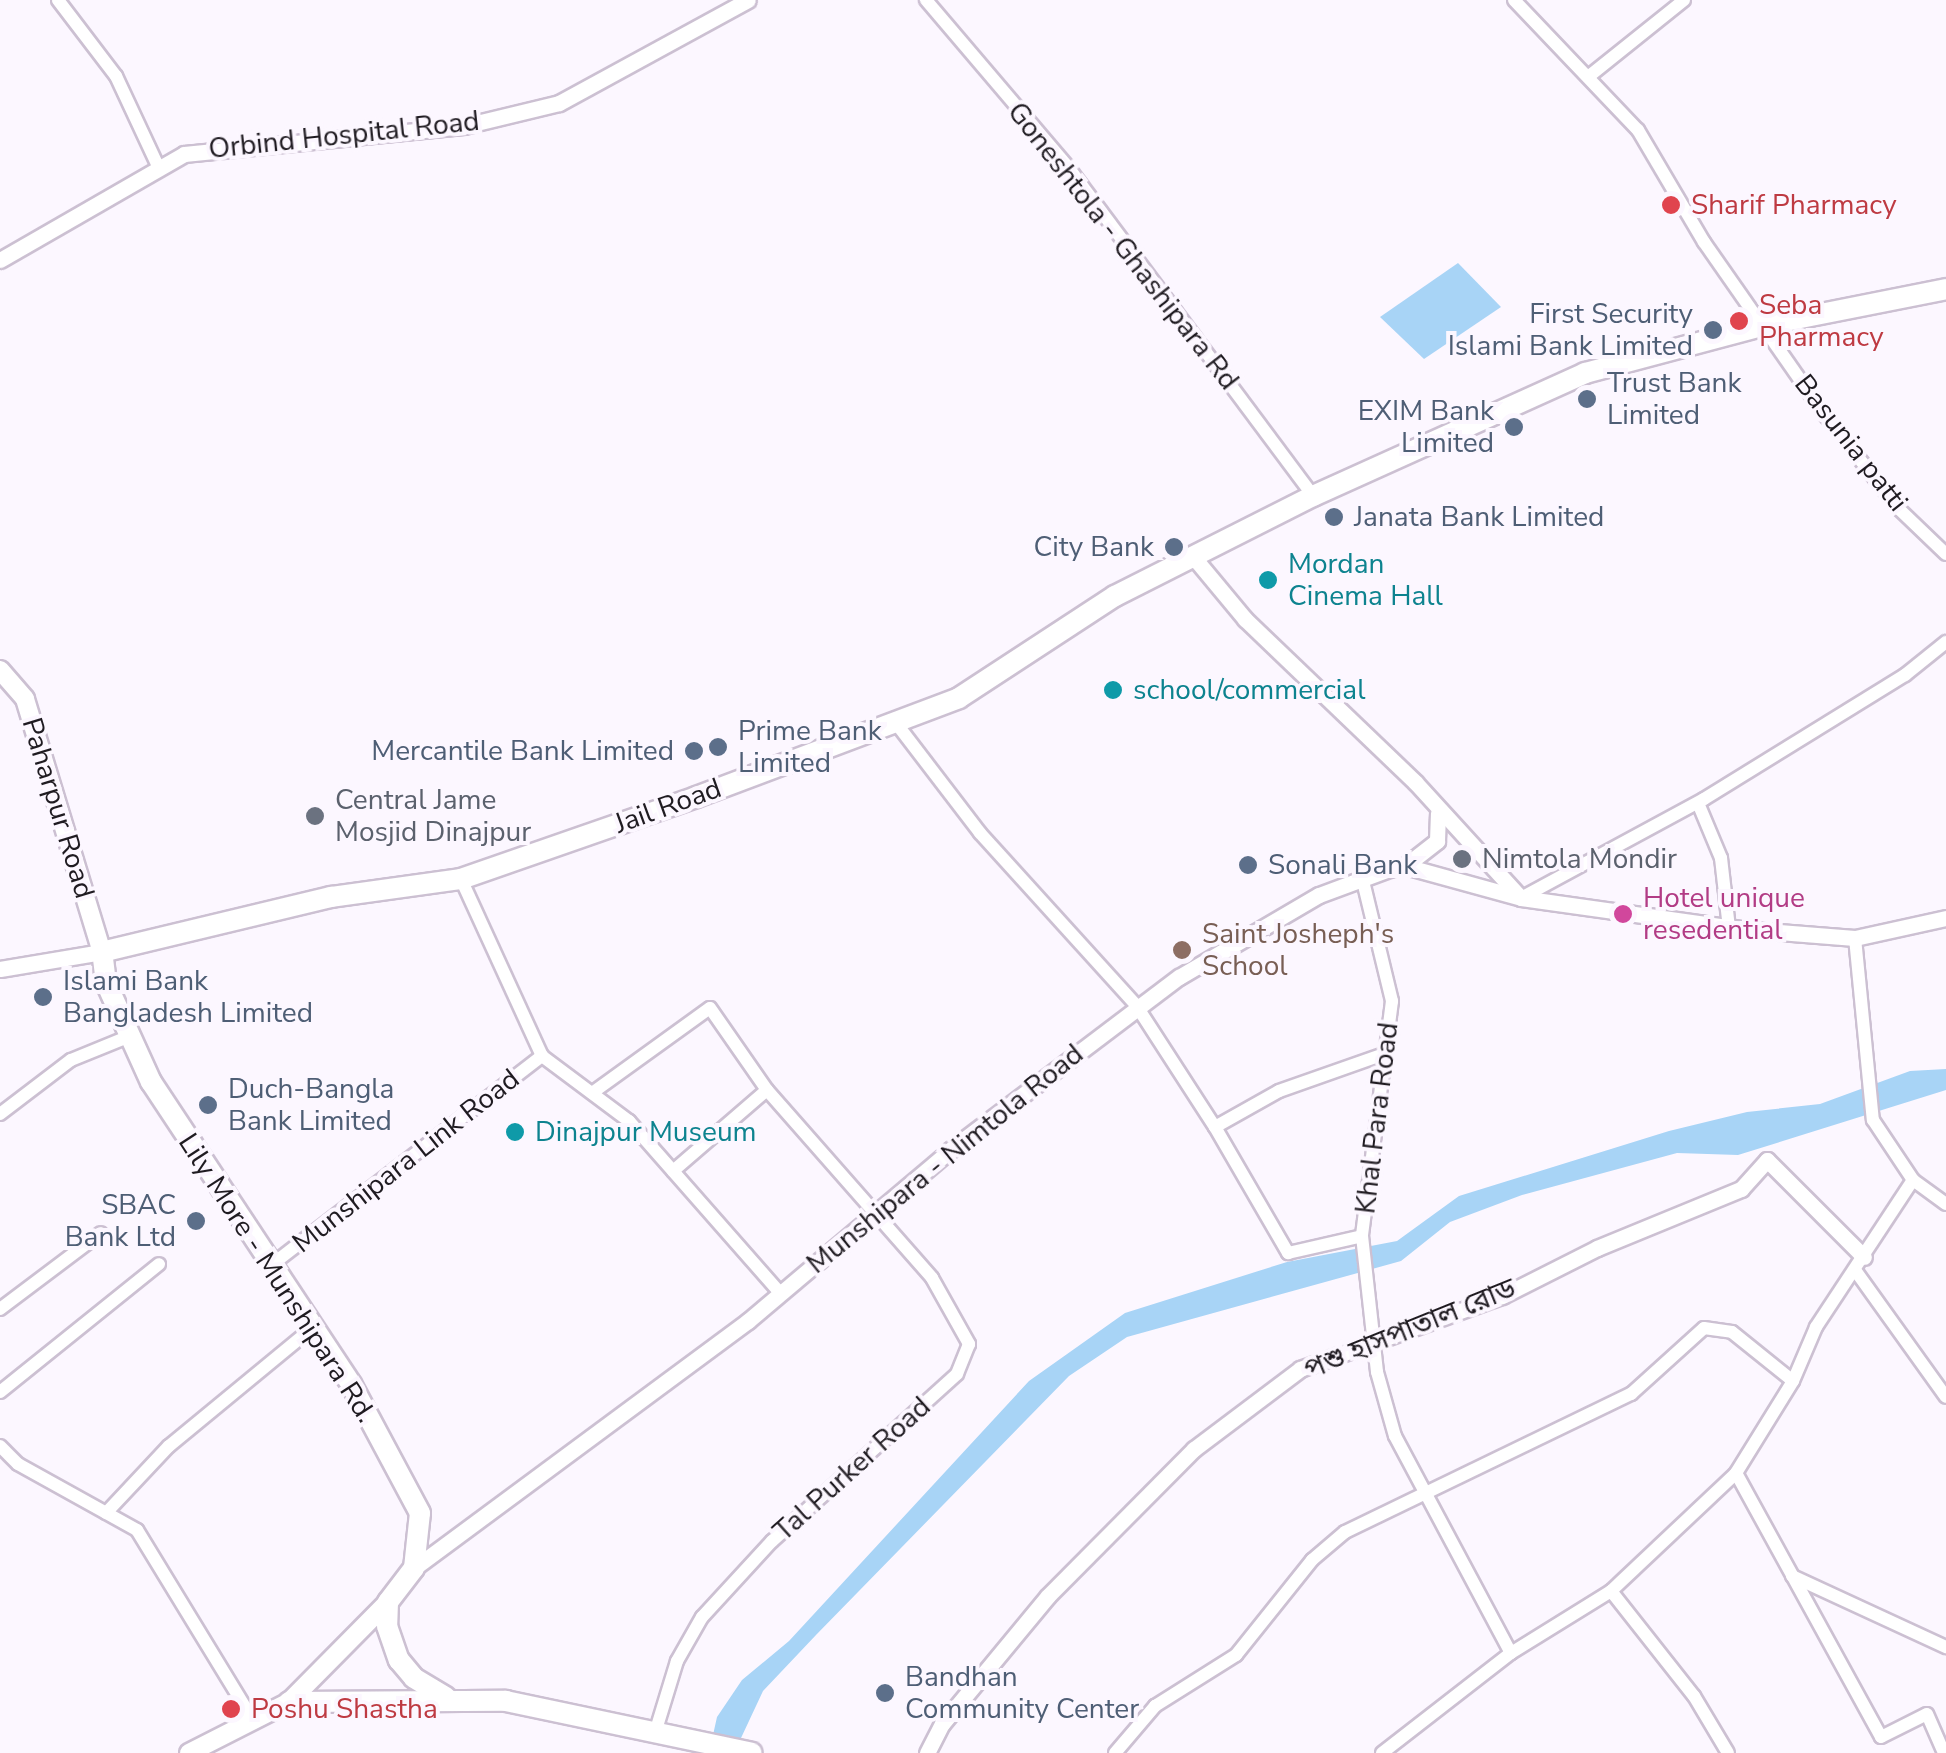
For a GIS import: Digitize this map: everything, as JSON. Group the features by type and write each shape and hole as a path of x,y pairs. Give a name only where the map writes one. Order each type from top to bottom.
{"main road":[{"name":"Jail Road","path":"102,952 331,897 461,879 896,723 959,698 1115,596 1196,560 1313,496 1585,373 1765,326 1946,290"},
{"name":"Paharpur Road","path":"0,670 25,700 102,952"},
{"name":"Lily More - Munshipara Rd.","path":"102,952 106,983 152,1082 312,1328 420,1514 414,1568"},
{"path":"189,1753 289,1702 388,1602 414,1568"},
{"path":"388,1602 387,1626 399,1660 414,1678 448,1698"},
{"path":"289,1702 448,1698 506,1701 746,1752"}],"street":[{"path":"58,0 116,76 158,166"},
{"name":"Orbind Hospital Road","path":"0,259 158,166 194,151 464,126 559,103 748,0"},
{"name":"Goneshtola - Ghashipara Rd","path":"926,0 1068,167 1313,496"},
{"name":"Basunia patti","path":"1514,0 1638,130 1704,242 1876,480 1946,554"},
{"path":"1588,77 1684,0"},
{"path":"1196,560 1245,619 1415,782 1438,813 1521,898 1698,803 1905,675 1946,642"},
{"path":"896,723 980,833 1136,1005 1288,1253 1362,1239"},
{"path":"1698,803 1721,858 1729,928"},
{"path":"1404,866 1437,841 1438,813"},
{"name":"Munshipara - Nimtola Road","path":"414,1568 780,1293 1136,1005 1290,910 1362,877 1404,866 1521,898 1729,928 1855,938 1946,918"},
{"name":"Khal Para Road","path":"1362,877 1392,1002 1362,1239 1362,1286 1372,1345 1395,1436 1512,1652"},
{"path":"461,879 542,1056 630,1120 780,1293"},
{"path":"1855,938 1866,1080 1873,1120 1913,1180 1946,1204"},
{"path":"0,970 102,952"},
{"path":"592,1093 706,1007 767,1090 874,1214"},
{"path":"0,1114 71,1060 130,1036"},
{"path":"1214,1127 1279,1091 1384,1054"},
{"name":"Munshipara Link Road","path":"270,1266 542,1056"},
{"path":"673,1171 767,1090"},
{"name":"পশু হাসপাতাল রোড","path":"927,1753 942,1724 1048,1596 1194,1450 1300,1369 1502,1296 1596,1248 1740,1189 1768,1160 1860,1264"},
{"path":"1382,1753 1512,1652 1611,1592 1736,1473 1793,1382 1816,1327 1913,1180"},
{"name":"Tal Purker Road","path":"655,1732 677,1661 702,1616 772,1541 957,1374 969,1344 932,1278 874,1214"},
{"path":"0,1309 101,1233"},
{"path":"0,1392 159,1264"},
{"path":"1860,1264 1946,1396"},
{"path":"106,1513 168,1446 312,1328"},
{"path":"1116,1753 1155,1706 1236,1656 1312,1560 1345,1532 1631,1394 1704,1328 1732,1332 1793,1382"},
{"path":"0,1446 18,1464 137,1530 254,1720"},
{"path":"1736,1473 1881,1737 1927,1714 1944,1753"},
{"path":"1792,1576 1946,1647"},
{"path":"1611,1592 1694,1696 1728,1753"}],"water":[{"path":"1458,263 1501,307 1424,359 1380,317"},
{"path":"1946,1069 1946,1090 1738,1155 1677,1153 1522,1195 1450,1222 1401,1261 1127,1337 1069,1376 763,1691 734,1753 709,1753 717,1717 742,1680 789,1641 1029,1381 1125,1313 1287,1262 1397,1241 1459,1196 1669,1131 1747,1112 1820,1104 1910,1071"}],"place":[{"name":"Sharif Pharmacy","path":"1671,205"},
{"name":"Seba Pharmacy","path":"1739,321"},
{"name":"First Security Islami Bank Limited","path":"1713,330"},
{"name":"Trust Bank Limited","path":"1587,399"},
{"name":"EXIM Bank Limited","path":"1514,427"},
{"name":"Janata Bank Limited","path":"1334,517"},
{"name":"City Bank","path":"1174,547"},
{"name":"Mordan Cinema Hall","path":"1268,580"},
{"name":"school/commercial","path":"1113,690"},
{"name":"Prime Bank Limited","path":"718,747"},
{"name":"Mercantile Bank Limited","path":"694,751"},
{"name":"Central Jame Mosjid Dinajpur","path":"315,816"},
{"name":"Nimtola Mondir","path":"1462,859"},
{"name":"Sonali Bank","path":"1248,865"},
{"name":"Hotel unique resedential","path":"1623,914"},
{"name":"Saint Josheph's School","path":"1182,950"},
{"name":"Islami Bank Bangladesh Limited","path":"43,997"},
{"name":"Duch-Bangla Bank Limited","path":"208,1105"},
{"name":"Dinajpur Museum","path":"515,1132"},
{"name":"SBAC Bank Ltd","path":"196,1221"},
{"name":"Bandhan Community Center","path":"885,1693"},
{"name":"Poshu Shastha","path":"231,1709"}]}
